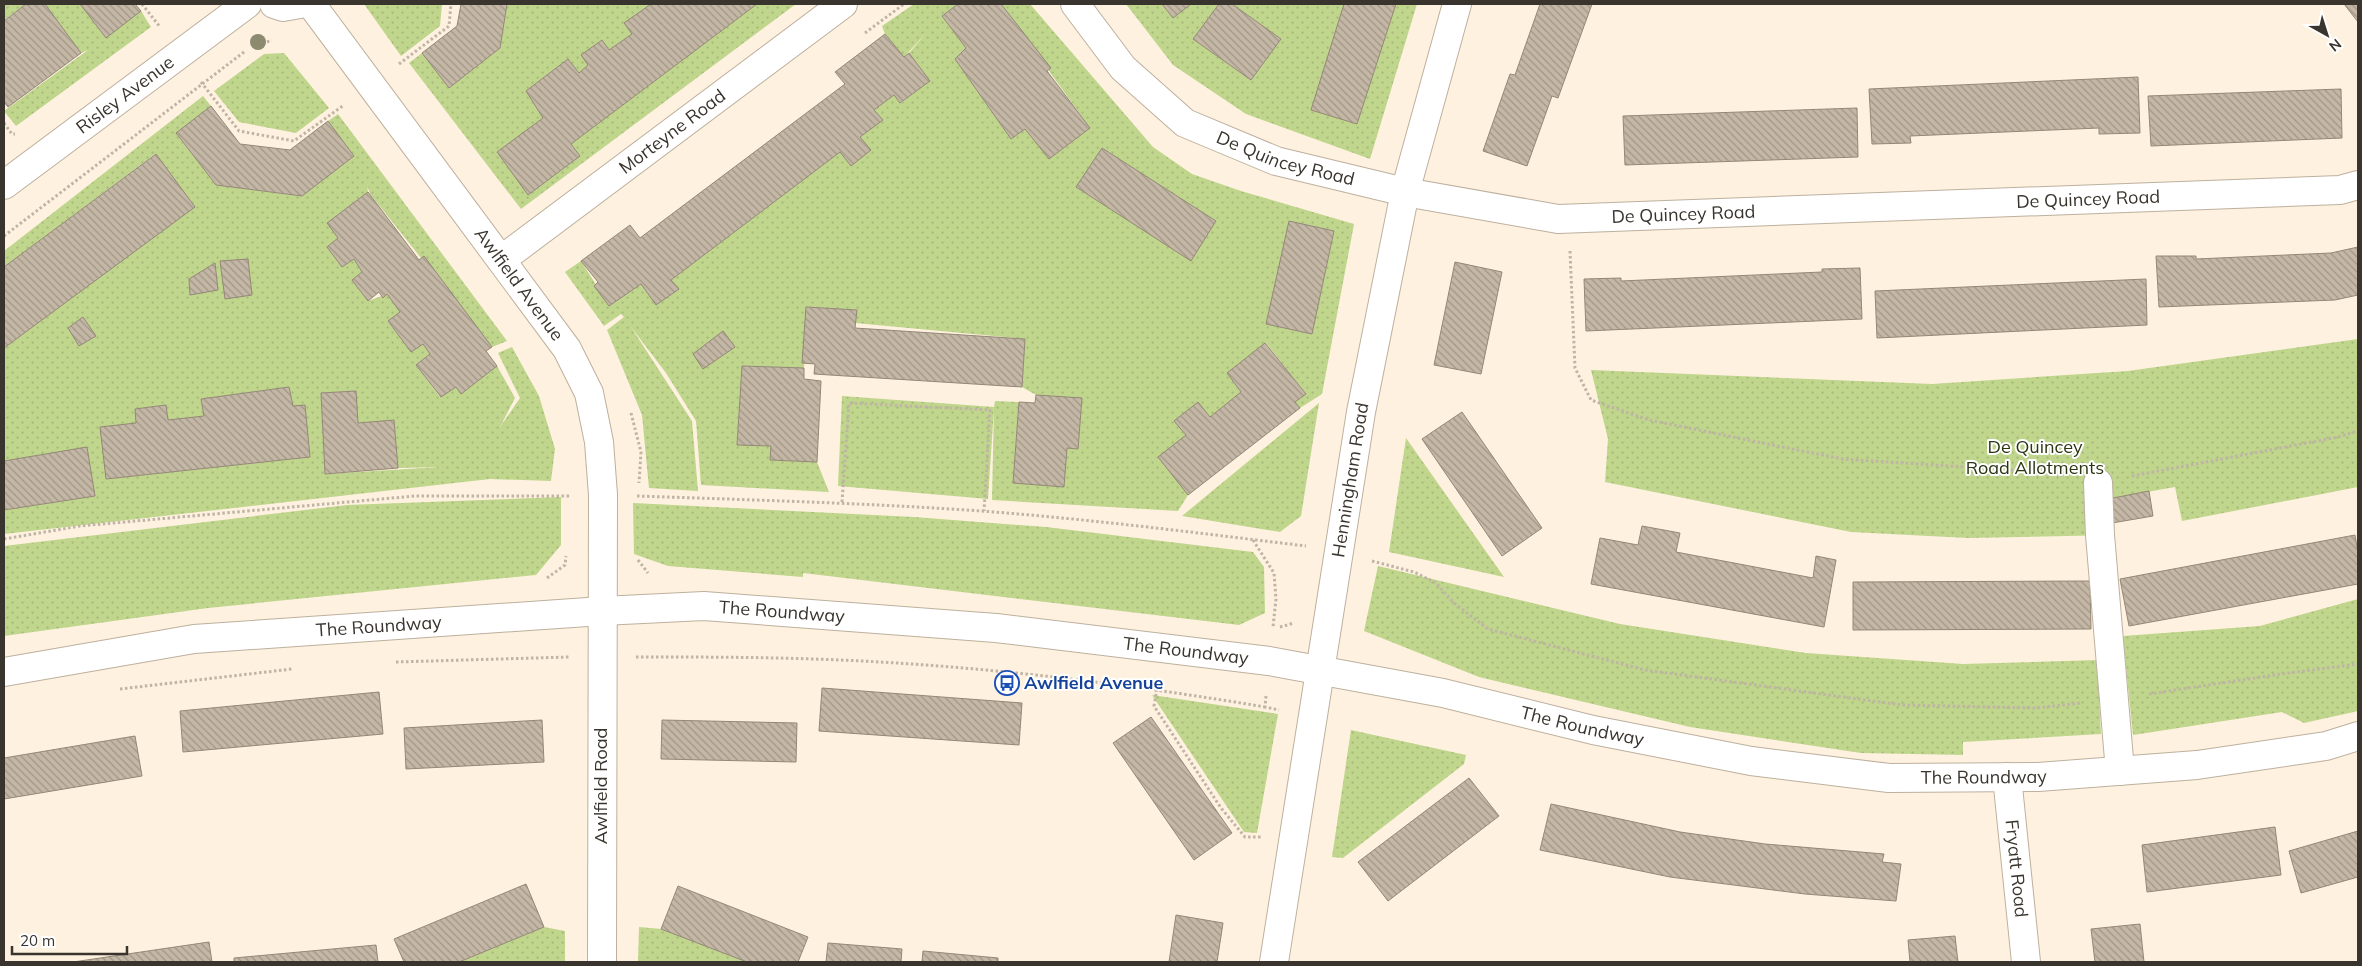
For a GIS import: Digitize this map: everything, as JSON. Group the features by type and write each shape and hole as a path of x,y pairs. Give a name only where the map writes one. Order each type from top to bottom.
{"main road":[{"name":"Risley Avenue","path":"8,174 247,4"},
{"path":"274,4 283,7 300,4"},
{"name":"Awlfield Avenue","path":"311,4 567,349 589,392 599,442 603,495 602,611"},
{"name":"Morteyne Road","path":"501,260 843,4"},
{"name":"De Quincey Road","path":"1075,4 1123,68 1186,123 1276,161 1404,192 1558,219 2340,190 2358,185"},
{"name":"Henningham Road","path":"1274,962 1361,412 1404,192 1457,4"},
{"path":"2098,483 2100,535 2120,771"},
{"name":"The Roundway","path":"4,672 194,639 602,611 704,606 996,628 1270,661 1442,693 1593,730 1751,761 1888,778 2007,777 2197,765 2326,746 2358,736"},
{"name":"Awlfield Road","path":"602,611 602,962"},
{"name":"Fryatt Road","path":"2007,777 2026,962"}],"path":[{"path":"179,54 239,131 294,141 372,85 449,26 451,4"},
{"path":"864,34 904,4"},
{"path":"4,236 258,42 277,41"},
{"path":"339,98 350,112"},
{"path":"4,123 12,134 20,133"},
{"path":"1569,218 1575,368 1591,400 1649,420 1842,460 2043,472 2098,483 2338,437 2358,431"},
{"path":"842,502 849,403 990,410 984,511"},
{"path":"629,407 641,452 637,506"},
{"path":"567,486 569,505"},
{"path":"4,539 80,526 415,496 603,495 842,502 984,511 1213,533 1307,546"},
{"path":"1252,539 1274,573 1276,599 1273,629"},
{"path":"549,578 565,564 568,550"},
{"path":"634,554 649,575"},
{"path":"1370,560 1414,572 1436,583 1454,603 1488,629 1645,670 1902,706 2036,708 2109,700 2115,702 2281,674 2358,664"},
{"path":"1263,628 1273,629 1294,623 1298,616"},
{"path":"1157,689 1154,706 1221,808 1246,837 1294,839"},
{"path":"1266,693 1265,707 1283,710"}],"green space":[{"path":"4,4 26,4 4,20"},
{"path":"45,4 80,4 105,37 141,11 151,27 16,126 4,111 88,50 81,53"},
{"path":"364,4 442,4 440,26 401,56"},
{"path":"507,4 651,4 625,23 632,34 609,50 602,40 582,55 588,65 579,73 568,59 526,91 543,118 497,153 529,194 580,156 571,144 757,4 796,4 521,209 409,63 422,53 449,88 500,48"},
{"path":"914,4 958,4 942,16 966,48 955,59 1011,139 1025,129 1049,159 1090,128 1001,4 1030,4 1153,147 1192,174 1241,191 1354,224 1322,394 1300,408 1295,402 1306,394 1266,343 1227,373 1241,392 1210,417 1198,403 1175,421 1186,435 1188,495 1178,511 992,500 994,408 988,499 838,486 842,396 994,407 995,401 1019,402 1013,483 1064,486 1067,448 1078,449 1082,399 1036,395 1022,387 1025,339 855,323 856,310 807,307 804,368 742,366 737,444 771,446 770,460 817,462 829,492 701,485 696,421 666,373 631,327 692,421 698,491 649,488 642,415 607,330 624,317 621,314 604,326 565,272 581,261 609,305 641,284 656,305 678,289 671,280 882,120 874,110 894,95 901,103 929,81 909,53 927,32 904,57 885,34 882,26","holes":["1102,148 1216,221 1191,260 1077,188","1288,227 1334,232 1312,334 1266,324"]},
{"path":"1126,4 1162,4 1173,17 1191,4 1219,4 1193,39 1251,80 1281,39 1232,4 1347,4 1311,110 1357,124 1396,4 1417,4 1370,159 1246,114 1173,65"},
{"path":"284,53 329,108 296,133 239,122 214,91 264,54"},
{"path":"203,96 211,106 177,135 216,185 301,196 354,156 328,121 338,114 507,341 492,347 370,194 367,185 368,192 327,223 338,238 327,247 342,267 354,259 362,272 352,280 368,301 387,294 400,312 388,322 411,351 423,344 430,354 416,365 440,397 456,387 462,393 497,366 515,398 500,427 520,398 498,353 512,347 539,396 555,449 551,481 490,479 4,534 4,510 95,496 87,448 4,461 4,348 194,207 155,154 4,267 4,251","holes":["289,387 293,406 305,406 310,457 106,479 136,423 136,409 166,405 168,420 204,416 201,399","355,391 358,423 394,420 398,468 440,467 325,474 321,393"]},
{"name":"De Quincey Road Allotments","path":"2358,339 2358,487 2182,521 2175,487 2108,499 2113,535 1968,538 1851,532 1605,482 1608,439 1591,370 1932,384 2128,371"},
{"path":"1319,403 1301,516 1280,532 1182,516"},
{"path":"1406,438 1504,577 1389,552"},
{"path":"561,497 561,545 536,575 208,608 4,636 4,546 347,505"},
{"path":"633,503 914,517 1046,527 1253,552 1264,567 1265,613 1239,625 803,573 803,577 668,566 634,554"},
{"path":"1378,566 1620,624 1806,653 1963,664 2097,660 2101,734 1963,742 1963,755 1861,753 1690,727 1479,677 1364,631"},
{"path":"2358,599 2358,711 2304,723 2282,712 2133,735 2123,636 2260,626"},
{"path":"1152,695 1278,714 1257,833 1244,832"},
{"path":"1351,730 1466,755 1464,764 1343,858 1332,857"},
{"path":"544,927 565,931 565,962 459,962"},
{"path":"639,927 661,929 747,962 638,962"}],"building":[{"path":"26,4 45,4 81,53 8,107 4,102 4,21"},
{"path":"80,4 135,4 141,11 106,38"},
{"path":"461,4 507,4 500,48 449,88 422,53 457,26"},
{"path":"651,4 757,4 571,144 580,156 528,195 497,152 543,118 526,91 568,59 579,73 588,65 581,55 602,40 609,50 632,34 624,23"},
{"path":"958,4 1001,4 1051,68 1047,71 1090,128 1049,159 1025,129 1011,139 955,59 966,48 942,16"},
{"path":"1162,4 1191,4 1173,18"},
{"path":"1219,4 1232,4 1281,39 1251,80 1193,39"},
{"path":"1344,4 1396,4 1357,124 1311,110"},
{"path":"1540,4 1592,4 1558,98 1552,96 1527,166 1483,151 1510,74 1515,75"},
{"path":"2344,4 2358,4 2358,22"},
{"path":"885,34 904,57 909,53 930,81 900,103 894,95 874,110 883,120 860,137 871,150 851,166 840,152 671,280 679,289 656,305 641,284 609,306 594,286 598,282 581,261 630,225 640,238 845,84 835,72"},
{"path":"2138,77 2140,133 2099,134 2099,128 1910,136 1911,143 1872,144 1869,89"},
{"path":"2341,89 2342,138 2151,146 2148,96"},
{"path":"211,106 240,144 290,150 328,121 354,156 302,196 216,185 176,133"},
{"path":"1857,108 1858,157 1625,165 1623,116"},
{"path":"1102,148 1216,221 1191,261 1076,187"},
{"path":"156,154 195,207 4,348 4,267"},
{"path":"368,192 419,260 424,256 492,347 486,351 497,366 461,394 456,387 441,397 416,365 430,354 423,344 411,352 388,321 400,312 387,294 383,298 379,292 368,301 352,280 362,272 354,259 342,267 327,247 338,238 327,223"},
{"path":"1289,221 1334,231 1312,334 1266,324"},
{"path":"2358,247 2358,295 2335,300 2159,307 2156,256 2196,256 2196,259 2331,253"},
{"path":"248,259 252,295 225,299 220,261"},
{"path":"1455,262 1502,272 1481,374 1434,365"},
{"path":"215,263 218,290 190,295 189,279"},
{"path":"1860,268 1862,319 1586,331 1584,279 1621,278 1621,281 1822,272 1822,269"},
{"path":"2146,279 2147,325 1877,338 1875,291"},
{"path":"806,307 857,310 855,328 1025,339 1022,387 814,374 815,364 802,363"},
{"path":"83,317 96,336 79,346 68,328"},
{"path":"723,331 735,347 703,369 693,354"},
{"path":"1265,343 1306,394 1295,402 1300,408 1188,495 1158,457 1186,435 1174,421 1198,402 1210,417 1241,392 1227,373"},
{"path":"742,366 804,368 804,379 821,381 817,462 770,460 771,446 737,445"},
{"path":"289,387 293,406 305,405 310,457 106,479 100,427 136,423 135,409 166,405 168,420 204,416 201,399"},
{"path":"356,391 358,423 394,420 398,468 325,474 321,393"},
{"path":"1036,395 1082,398 1078,449 1067,448 1064,487 1013,483 1019,402 1035,403"},
{"path":"1462,412 1542,528 1502,556 1422,439"},
{"path":"87,447 95,496 4,510 4,461"},
{"path":"2149,491 2153,516 2112,523 2108,499"},
{"path":"1642,526 1680,533 1676,552 1813,578 1816,556 1836,560 1824,627 1591,584 1600,538 1638,545"},
{"path":"2355,535 2358,553 2358,584 2129,626 2120,579"},
{"path":"2090,581 2091,629 1853,630 1853,582"},
{"path":"822,688 1022,703 1019,745 819,731"},
{"path":"379,692 383,734 183,752 180,711"},
{"path":"1151,717 1232,833 1194,860 1113,743"},
{"path":"542,720 544,762 406,769 404,728"},
{"path":"662,720 797,723 796,762 661,759"},
{"path":"135,736 142,776 4,799 4,758"},
{"path":"1469,778 1499,816 1388,901 1358,862"},
{"path":"1551,804 1680,832 1765,844 1884,854 1882,862 1901,864 1896,901 1805,894 1670,877 1540,850"},
{"path":"2275,827 2281,875 2147,892 2142,845"},
{"path":"2358,831 2358,877 2301,893 2289,851"},
{"path":"526,884 544,927 459,962 404,962 394,939"},
{"path":"678,886 808,937 798,962 747,962 661,929"},
{"path":"1176,915 1223,923 1217,962 1169,962"},
{"path":"2140,924 2144,962 2095,962 2091,929"},
{"path":"1955,936 1958,962 1910,962 1908,940"},
{"path":"209,942 212,962 73,962"},
{"path":"828,943 902,949 901,962 826,962"},
{"path":"376,945 378,962 234,962 234,958"},
{"path":"923,951 998,958 998,962 922,962"}],"place":[{"name":"Awlfield Avenue","path":"1007,683"}]}
